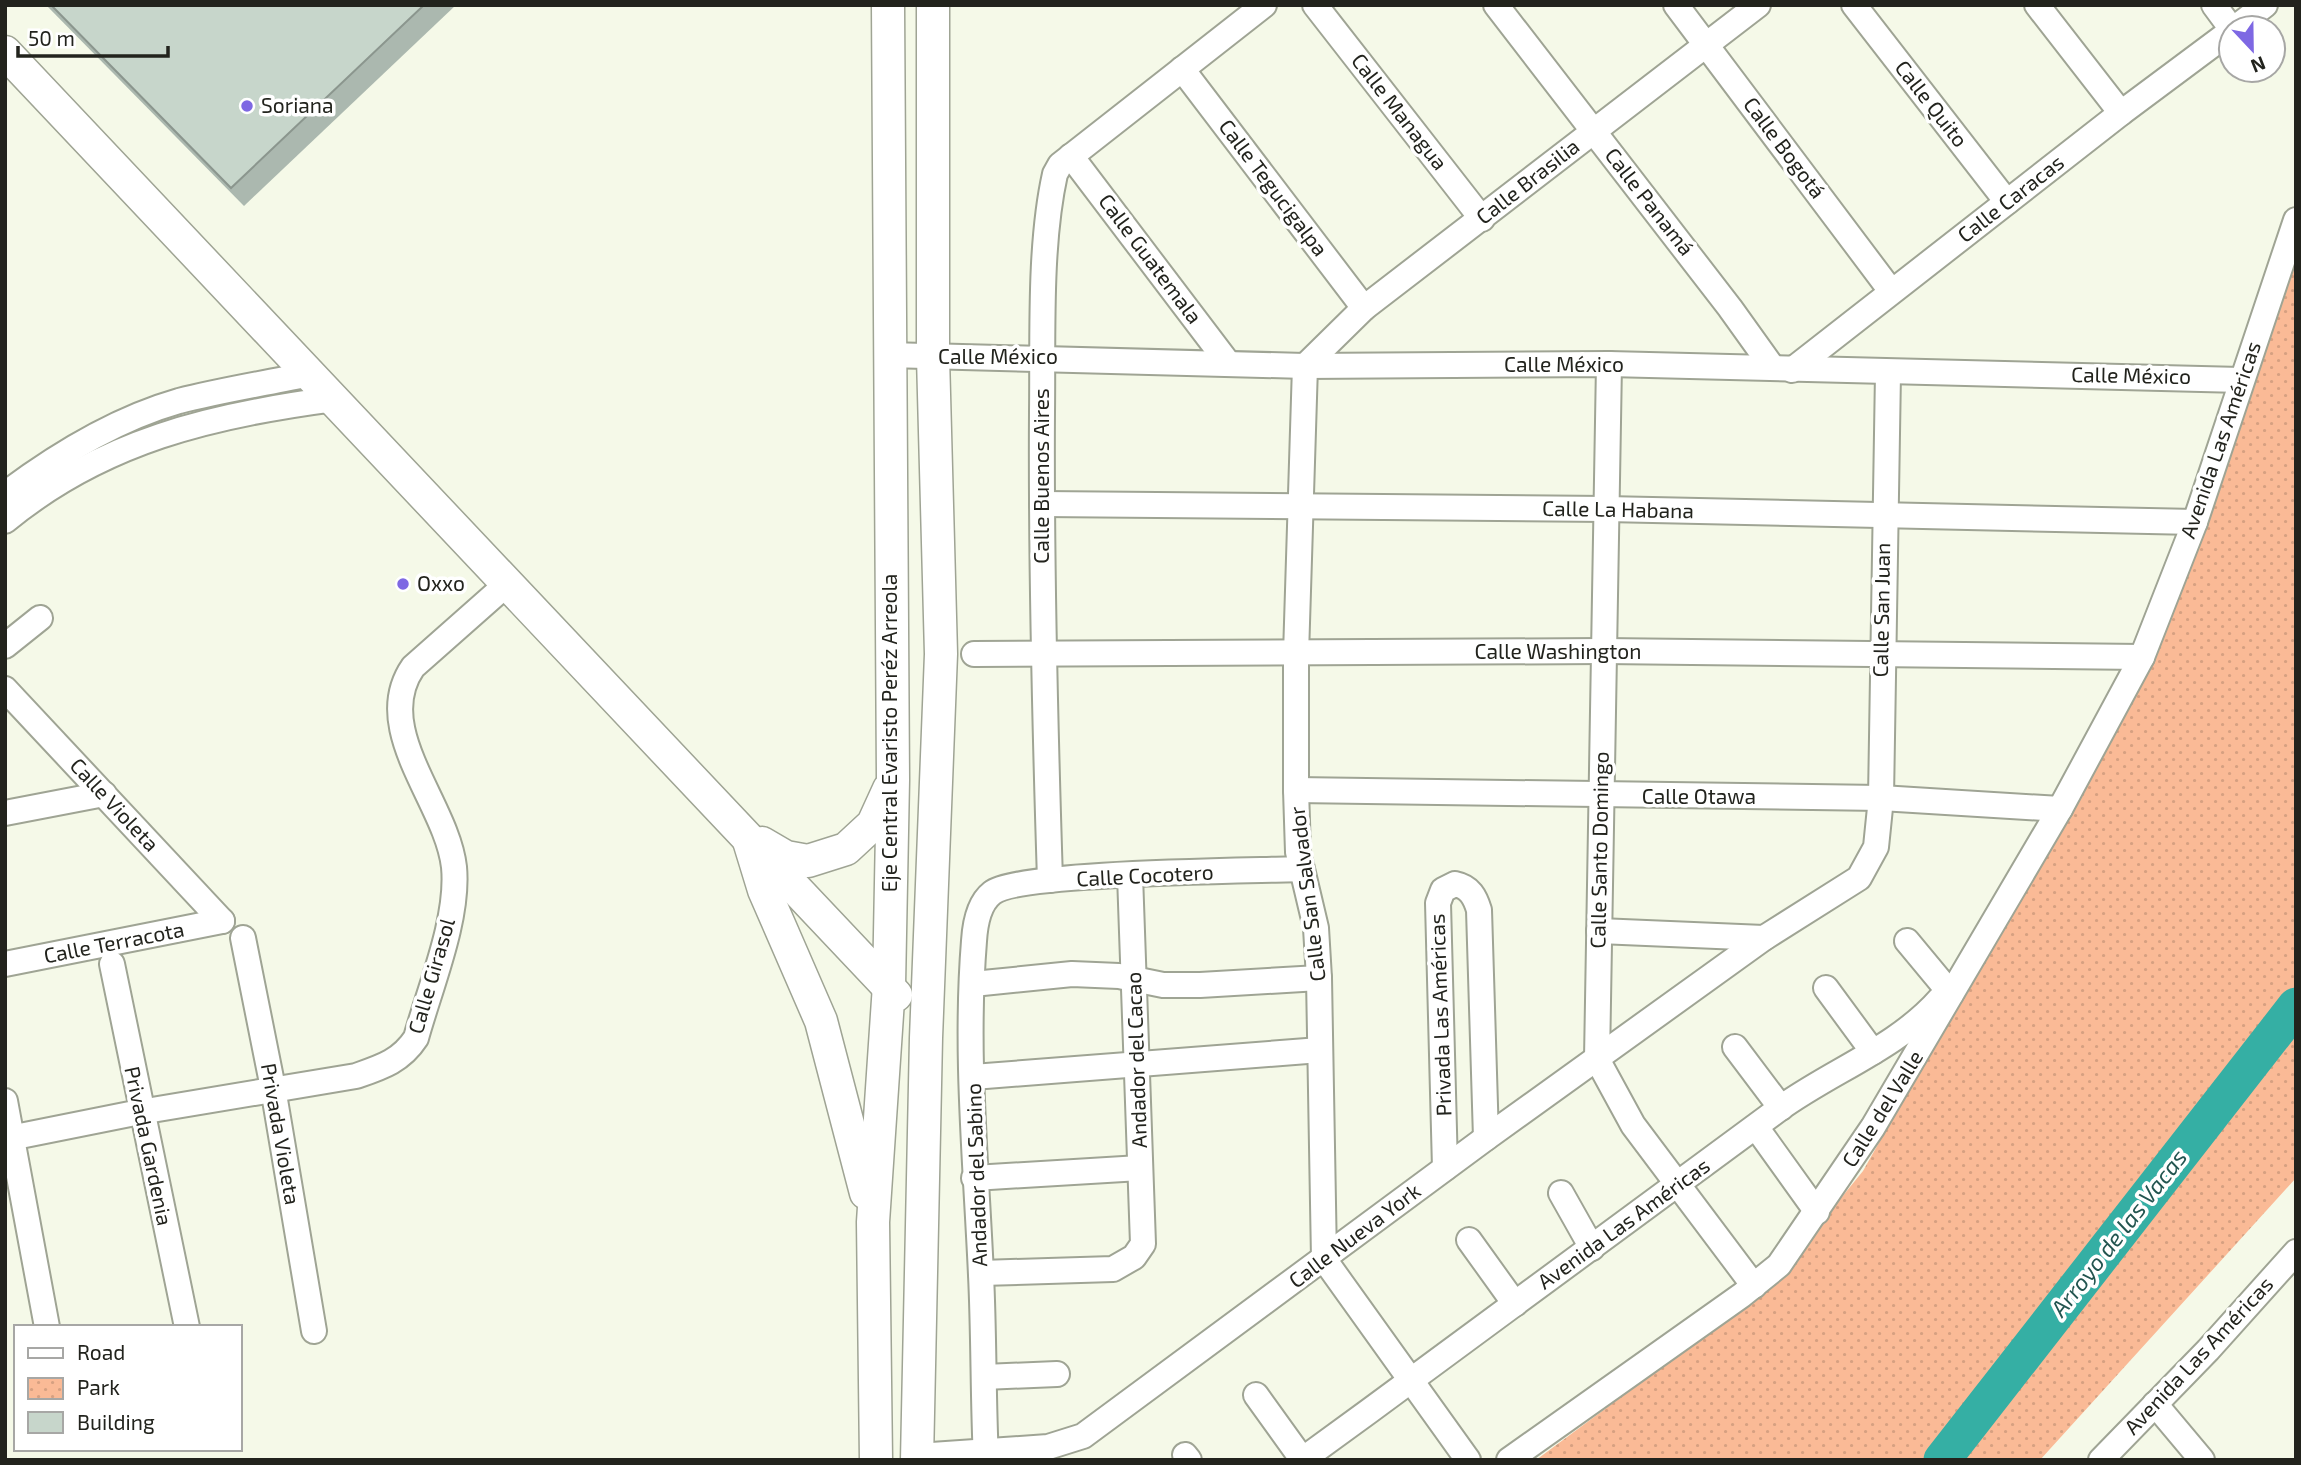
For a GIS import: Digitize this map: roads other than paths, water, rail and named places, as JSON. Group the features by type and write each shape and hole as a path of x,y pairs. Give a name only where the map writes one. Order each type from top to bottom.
{"main road":[{"name":"Eje Central Evaristo Peréz Arreola","path":"876,1460 873,1222 888,985 893,780 888,355 888,5"},
{"name":"Eje Central Evaristo Peréz Arreola","path":"917,1458 926,1038 940,654 933,357 933,5"},
{"path":"5,52 888,985 926,1038"},
{"path":"746,833 786,857 808,861 826,858 846,849 873,824 893,780"},
{"path":"746,833 765,890 821,1021 873,1222"}],"street":[{"name":"Calle Buenos Aires","path":"1050,880 1042,653 1043,357 1051,192 1055,174 1071,156 1264,5"},
{"name":"Calle Managua","path":"1315,5 1482,219"},
{"name":"Calle Panamá","path":"1496,5 1782,369"},
{"name":"Calle Bogotá","path":"1676,5 1891,291"},
{"name":"Calle Brasilia","path":"1305,366 1364,308 1758,5"},
{"name":"Calle Quito","path":"1854,5 2007,202"},
{"path":"2037,5 2121,113"},
{"name":"Calle Caracas","path":"1782,369 1891,291 2217,41"},
{"name":"Calle Tegucigalpa","path":"1182,69 1364,308"},
{"name":"Calle Guatemala","path":"1071,156 1228,363"},
{"name":"Avenida Las Américas","path":"2142,657 2195,522 2296,220"},
{"name":"Calle México","path":"888,355 1305,366 1609,364 2241,380"},
{"name":"Calle Santo Domingo","path":"1609,364 1597,1059 1633,1125 1754,1286"},
{"name":"Calle San Salvador","path":"1305,366 1299,507 1296,790 1301,869 1315,928 1319,978 1324,1259"},
{"name":"Calle San Juan","path":"1876,847 1881,797 1883,517 1888,373"},
{"path":"5,494 98,434 178,401 310,374"},
{"path":"5,521 53,485 134,444 184,426 334,399"},
{"name":"Calle La Habana","path":"1042,504 1606,509 2195,522"},
{"name":"Calle Girasol","path":"9,1139 140,1112 356,1076 384,1067 407,1052 416,1038 451,915 454,868 443,822 402,735 401,696 405,680 421,659 508,583"},
{"path":"5,646 40,618"},
{"name":"Calle Washington","path":"974,654 1604,652 2142,657"},
{"name":"Calle del Valle","path":"1509,1460 1754,1286 1779,1265 1817,1212 1912,1065 1949,993 2060,809 2142,657"},
{"name":"Calle Violeta","path":"5,689 222,921"},
{"name":"Calle Otawa","path":"1296,790 1600,796 1881,797 2060,809"},
{"path":"5,813 104,794"},
{"name":"Calle Nueva York","path":"917,1458 986,1455 1048,1447 1083,1436 1486,1138 1764,938 1859,878 1876,847"},
{"name":"Calle Cocotero","path":"991,894 1011,884 1050,880 1301,869"},
{"name":"Andador del Cacao","path":"981,1273 1113,1269 1133,1257 1143,1244 1130,875"},
{"name":"Privada Las Américas","path":"1446,1168 1438,902 1443,890 1455,884 1468,889 1479,910 1486,1138"},
{"name":"Andador del Sabino","path":"986,1455 981,1273 974,1178 973,984 978,916 991,894"},
{"name":"Calle Terracota","path":"5,964 222,921"},
{"path":"1599,931 1764,938"},
{"name":"Privada Violeta","path":"243,938 273,1088 314,1331"},
{"path":"1907,941 1949,993"},
{"name":"Privada Gardenia","path":"112,964 140,1112 187,1325"},
{"path":"973,984 1072,974 1200,985 1319,978"},
{"path":"1826,988 1872,1052"},
{"name":"Avenida Las Américas","path":"1302,1460 1781,1108 1872,1052 1914,1023 1949,993"},
{"path":"1735,1047 1781,1108"},
{"path":"973,1077 1320,1050"},
{"path":"5,1101 9,1139 47,1325"},
{"path":"1756,1127 1817,1212"},
{"path":"974,1178 1140,1168"},
{"path":"1562,1193 1592,1248"},
{"path":"1469,1240 1515,1304"},
{"name":"Avenida Las Américas","path":"2101,1460 2208,1350 2296,1252"},
{"path":"1324,1259 1468,1460"},
{"path":"984,1377 1057,1374"},
{"path":"1256,1395 1302,1460"},
{"path":"2155,1404 2202,1460"}],"waterway":[{"name":"Arroyo de las Vacas","path":"1942,1460 2296,1006"}],"place":[{"name":"Soriana","path":"247,106"},
{"name":"Oxxo","path":"403,584"}]}
